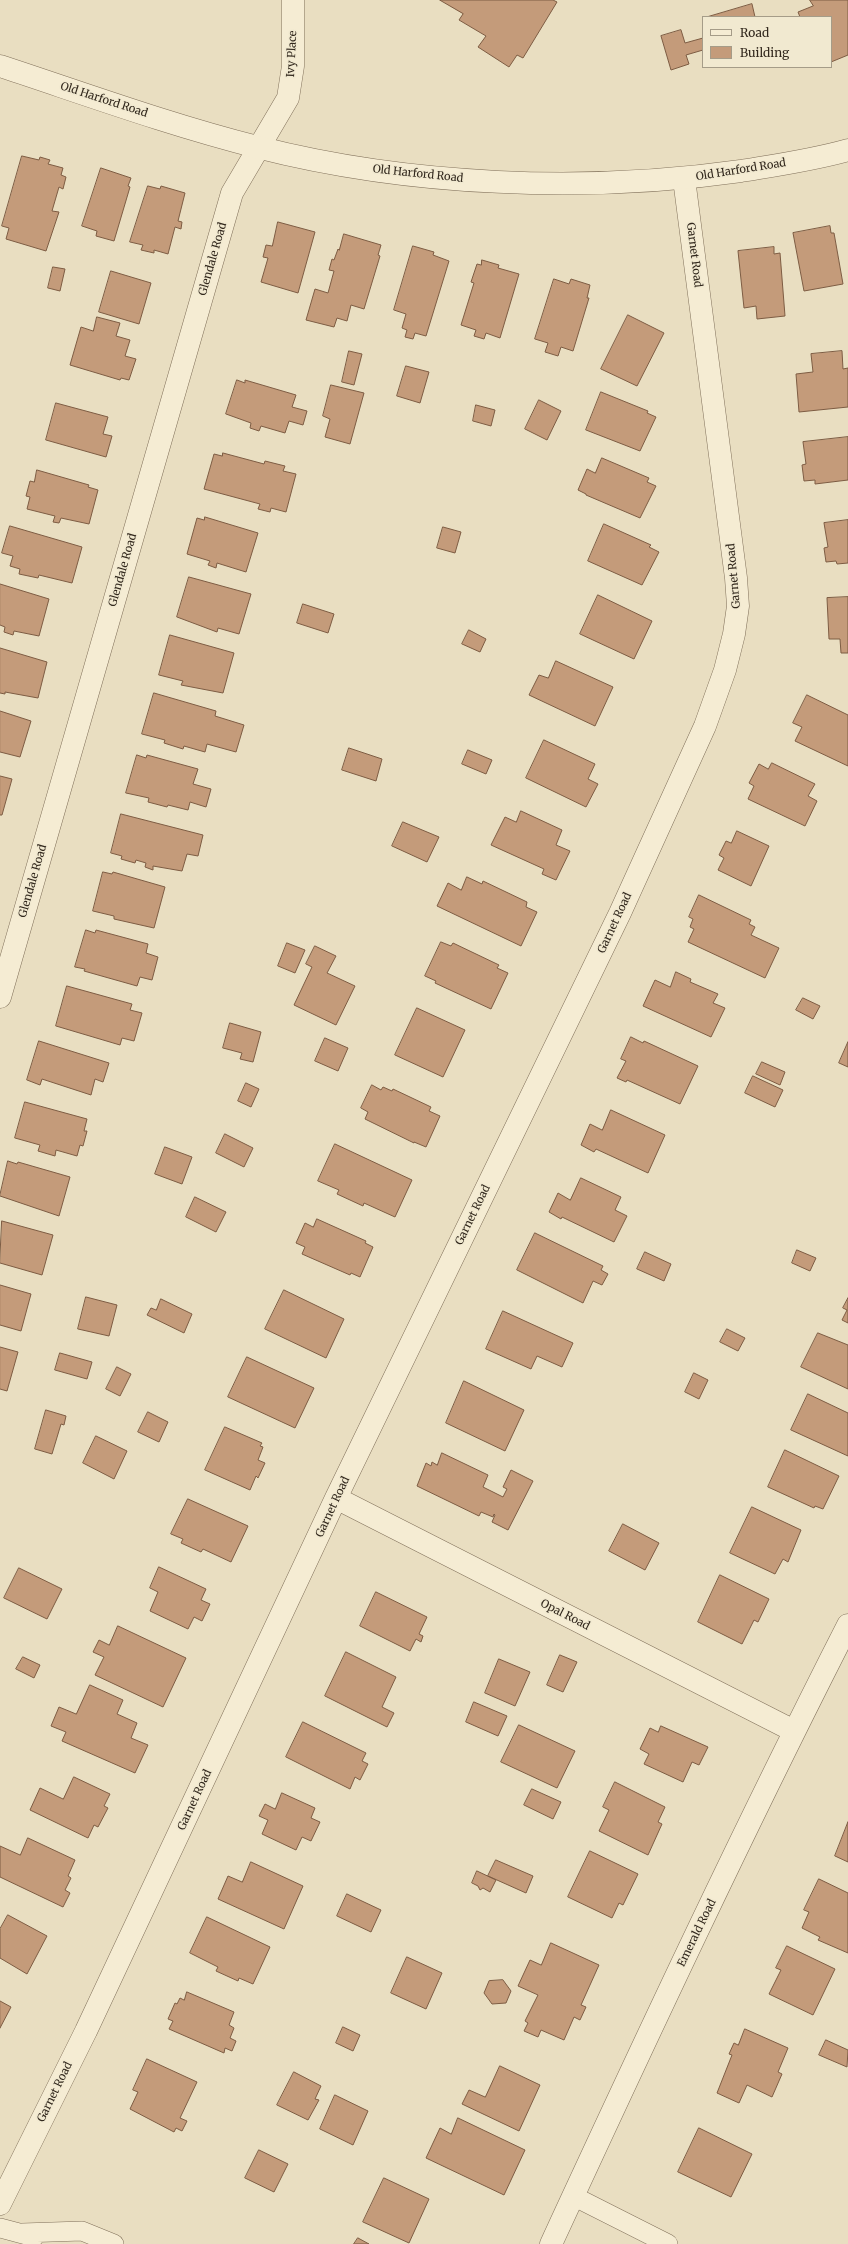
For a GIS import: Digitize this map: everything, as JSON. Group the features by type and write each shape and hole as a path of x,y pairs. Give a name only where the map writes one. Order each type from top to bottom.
{"street":[{"name":"Ivy Place","path":"258,147 288,98 294,66 293,0"},
{"name":"Old Harford Road","path":"0,66 192,129 258,147 315,160 448,178 557,182 684,179 757,168 848,150"},
{"name":"Glendale Road","path":"0,997 232,193 258,147"},
{"name":"Garnet Road","path":"0,2204 86,2031 336,1498 620,913 705,726 725,670 738,606 736,578 684,179"},
{"name":"Opal Road","path":"336,1498 794,1732"},
{"name":"Emerald Road","path":"551,2244 794,1732 848,1625"}],"lane":[{"path":"573,2196 668,2244"},
{"path":"0,2228 22,2233 52,2244"},
{"path":"22,2233 82,2231 114,2244"}],"building":[{"path":"440,0 553,0 557,2 523,58 517,55 509,67 478,47 486,36 459,20 463,14"},
{"path":"810,0 848,0 848,55 832,62 832,16 800,16 798,12 813,6"},
{"path":"752,4 755,16 710,16"},
{"path":"681,30 685,43 702,38 702,50 686,55 689,64 671,70 661,36"},
{"path":"22,156 39,160 40,157 50,160 48,164 63,168 61,175 66,177 63,189 59,187 52,211 59,212 46,251 6,239 9,228 2,226"},
{"path":"101,168 131,178 128,186 130,187 114,241 96,236 97,231 82,226"},
{"path":"148,186 160,189 161,186 185,193 178,221 182,222 181,229 175,227 168,254 154,250 154,253 141,250 143,245 130,242"},
{"path":"278,222 315,232 298,293 261,282 268,258 263,257 266,245 272,246"},
{"path":"830,226 831,233 834,233 843,284 804,291 793,233"},
{"path":"344,234 381,245 378,255 380,256 364,309 351,305 347,321 337,318 334,327 306,320 315,289 328,293 334,271 329,270 332,259 334,260 338,249 339,250"},
{"path":"413,246 434,252 433,255 449,261 426,336 415,333 413,339 405,337 407,330 402,328 406,314 394,310"},
{"path":"774,247 774,254 780,253 785,316 757,319 756,306 744,308 738,251"},
{"path":"482,260 499,265 498,268 519,274 500,338 486,333 484,339 474,336 476,330 461,325 474,283 471,282 477,264 481,265"},
{"path":"53,267 65,269 60,291 48,288"},
{"path":"111,271 151,283 139,324 99,312"},
{"path":"554,279 569,284 571,279 590,285 587,298 589,298 573,351 561,347 558,356 545,352 548,343 535,339"},
{"path":"628,315 664,333 637,386 601,369"},
{"path":"97,317 120,323 116,336 130,340 125,356 136,359 129,380 121,378 120,380 70,365 81,327 93,331"},
{"path":"349,351 362,354 354,385 342,382"},
{"path":"842,351 843,369 848,368 848,407 799,412 796,374 813,372 811,354"},
{"path":"406,366 429,372 420,403 397,396"},
{"path":"237,380 245,383 245,380 296,395 292,407 307,411 303,425 289,421 285,433 261,426 259,431 250,428 251,423 226,414"},
{"path":"331,385 364,393 350,444 325,437 330,419 323,416"},
{"path":"601,392 648,411 647,413 656,417 640,451 586,430"},
{"path":"539,400 561,411 547,440 525,429"},
{"path":"56,403 108,417 103,434 112,436 106,457 46,440"},
{"path":"476,405 495,410 491,426 473,421"},
{"path":"848,437 848,480 815,484 815,480 804,481 802,465 806,464 803,442"},
{"path":"223,453 264,464 265,461 285,466 283,471 296,474 286,512 271,508 270,512 258,509 260,504 204,489 214,454 222,456"},
{"path":"602,458 649,478 647,482 656,486 640,518 586,495 578,490 587,469 595,473"},
{"path":"37,470 89,485 88,487 98,490 89,524 61,518 59,523 53,522 55,516 27,509 30,497 26,496 30,481 34,482"},
{"path":"205,517 258,533 246,572 217,563 216,568 208,565 210,561 187,554 197,518 204,520"},
{"path":"848,520 848,563 837,564 836,561 826,562 824,548 828,547 824,523"},
{"path":"604,524 651,545 649,547 659,552 642,585 588,561"},
{"path":"10,526 82,547 72,583 39,575 38,578 19,574 20,569 10,566 13,556 2,553"},
{"path":"443,527 461,532 455,553 437,548"},
{"path":"189,577 251,594 239,634 218,628 217,632 177,617"},
{"path":"0,584 49,599 39,636 14,631 13,635 4,632 5,627 0,625"},
{"path":"598,595 652,621 634,659 580,634"},
{"path":"848,597 848,653 841,653 840,639 829,639 827,598"},
{"path":"303,604 334,614 328,633 297,623"},
{"path":"469,630 486,639 480,652 462,644"},
{"path":"170,635 234,653 223,693 181,685 183,681 159,675"},
{"path":"0,648 47,662 38,698 5,692 5,694 0,693"},
{"path":"556,661 613,687 595,726 529,695 539,675 548,678"},
{"path":"154,693 216,711 215,716 244,725 236,752 207,744 205,752 184,746 183,749 164,743 165,740 142,734"},
{"path":"807,695 848,715 848,766 795,741 802,727 793,723"},
{"path":"0,711 31,721 20,757 0,752"},
{"path":"544,740 595,764 588,779 598,784 586,807 526,778"},
{"path":"349,748 382,759 376,781 342,770"},
{"path":"468,750 492,760 486,774 462,764"},
{"path":"137,755 146,758 147,755 198,769 193,784 211,789 206,807 190,802 188,810 168,805 167,807 148,802 149,798 126,793"},
{"path":"772,763 815,784 808,796 817,801 805,826 748,799 754,786 749,783 759,764 768,769"},
{"path":"0,776 12,779 2,815 0,815"},
{"path":"521,811 562,830 556,845 570,851 556,880 542,874 544,869 491,845 505,817 516,822"},
{"path":"121,814 203,835 198,856 187,854 182,871 153,866 153,870 145,867 146,863 136,860 135,863 121,859 122,856 111,853"},
{"path":"403,822 439,837 427,862 392,846"},
{"path":"737,831 769,846 751,886 718,870 724,858 719,855 726,841 731,843"},
{"path":"103,872 112,874 113,872 165,887 154,928 114,919 114,916 93,911"},
{"path":"467,877 482,884 483,881 527,902 526,907 537,912 521,946 437,906 448,883 461,890"},
{"path":"699,895 751,920 749,924 755,927 751,935 779,948 765,978 688,942 694,929 690,927 693,919 689,917"},
{"path":"86,930 95,933 96,930 148,944 146,953 158,957 152,980 140,977 137,986 75,967"},
{"path":"441,942 451,946 453,943 499,965 497,968 508,973 491,1009 435,983 436,981 425,976"},
{"path":"287,943 305,950 295,973 278,966"},
{"path":"315,946 336,956 327,973 355,986 336,1025 294,1005 312,967 306,964"},
{"path":"676,972 691,979 690,982 718,994 713,1003 725,1008 711,1037 643,1006 655,980 670,987"},
{"path":"67,986 132,1004 130,1010 142,1013 134,1041 122,1038 120,1045 56,1026"},
{"path":"803,998 820,1006 813,1019 796,1010"},
{"path":"417,1008 465,1030 443,1077 395,1055"},
{"path":"230,1023 261,1032 253,1062 240,1059 242,1053 223,1048"},
{"path":"631,1037 643,1043 644,1041 698,1066 680,1104 627,1080 626,1082 617,1078 626,1061 621,1059"},
{"path":"325,1038 348,1048 338,1071 315,1061"},
{"path":"39,1041 109,1063 103,1082 95,1079 91,1095 42,1079 40,1085 27,1080"},
{"path":"848,1042 848,1067 839,1063"},
{"path":"762,1062 785,1072 780,1085 756,1074"},
{"path":"753,1076 783,1090 775,1107 745,1093"},
{"path":"246,1083 259,1089 251,1107 238,1101"},
{"path":"372,1085 381,1090 383,1087 392,1091 393,1089 431,1107 429,1111 440,1116 426,1147 414,1143 365,1119 368,1112 361,1108"},
{"path":"25,1102 87,1119 84,1131 87,1131 83,1146 80,1145 77,1156 56,1150 55,1156 38,1151 40,1145 15,1138"},
{"path":"611,1110 665,1135 648,1173 596,1149 594,1152 581,1145 590,1124 602,1130"},
{"path":"225,1134 253,1148 244,1167 216,1153"},
{"path":"335,1144 412,1180 395,1217 364,1203 363,1206 337,1194 339,1190 318,1181"},
{"path":"165,1147 192,1157 182,1184 155,1174"},
{"path":"8,1161 17,1164 18,1162 70,1177 59,1216 0,1196"},
{"path":"581,1178 621,1197 615,1210 627,1216 614,1242 562,1217 561,1219 549,1212 558,1193 570,1200"},
{"path":"195,1197 226,1212 216,1232 186,1217"},
{"path":"317,1219 366,1241 365,1243 373,1247 360,1277 351,1273 350,1275 302,1254 305,1247 296,1243 305,1223 313,1227"},
{"path":"2,1221 53,1235 42,1275 0,1263"},
{"path":"535,1233 603,1266 601,1270 608,1274 602,1285 593,1281 583,1303 517,1270"},
{"path":"797,1250 816,1258 810,1271 792,1263"},
{"path":"645,1252 671,1264 664,1281 637,1269"},
{"path":"0,1285 31,1294 21,1331 0,1325"},
{"path":"284,1290 344,1319 326,1358 265,1329"},
{"path":"86,1297 117,1305 109,1336 78,1329"},
{"path":"848,1298 848,1323 842,1320 847,1310 843,1308"},
{"path":"161,1299 192,1314 184,1333 147,1315 151,1308 156,1310"},
{"path":"503,1311 573,1343 562,1367 537,1356 531,1369 486,1349"},
{"path":"727,1329 745,1338 738,1351 720,1342"},
{"path":"818,1333 848,1345 848,1389 801,1367"},
{"path":"0,1347 18,1352 7,1391 0,1389"},
{"path":"60,1353 92,1362 87,1379 55,1370"},
{"path":"247,1357 314,1388 295,1428 228,1397"},
{"path":"117,1367 131,1374 120,1396 106,1389"},
{"path":"694,1373 708,1380 699,1399 685,1392"},
{"path":"464,1381 524,1410 505,1451 446,1423"},
{"path":"808,1394 848,1413 848,1456 791,1430"},
{"path":"46,1410 66,1416 64,1425 61,1424 52,1454 35,1449"},
{"path":"148,1412 168,1422 159,1442 138,1432"},
{"path":"225,1427 262,1443 260,1446 263,1447 258,1460 265,1463 258,1478 256,1476 250,1490 205,1470"},
{"path":"96,1436 127,1451 114,1479 83,1463"},
{"path":"785,1450 839,1476 823,1509 815,1506 814,1508 768,1487"},
{"path":"442,1453 488,1475 483,1487 503,1497 507,1489 503,1487 511,1470 533,1481 508,1530 492,1522 495,1515 494,1514 493,1517 481,1512 479,1516 417,1486 426,1463 431,1466 432,1462 437,1465"},
{"path":"188,1499 248,1526 231,1562 203,1549 201,1552 181,1543 183,1539 171,1534"},
{"path":"752,1507 801,1530 788,1562 783,1559 775,1574 730,1553"},
{"path":"623,1524 659,1543 645,1570 609,1551"},
{"path":"159,1567 206,1589 201,1600 210,1604 202,1621 194,1617 188,1629 150,1611 158,1592 150,1588"},
{"path":"19,1568 62,1589 47,1619 4,1598"},
{"path":"720,1575 769,1599 758,1622 754,1620 742,1644 698,1622"},
{"path":"376,1592 427,1617 419,1634 423,1636 421,1642 416,1639 410,1651 360,1626"},
{"path":"118,1626 186,1658 163,1707 95,1675 104,1657 93,1652 99,1640 109,1645"},
{"path":"346,1652 396,1677 382,1707 394,1713 387,1727 325,1696"},
{"path":"560,1655 577,1662 563,1692 547,1685"},
{"path":"23,1657 40,1665 34,1678 16,1669"},
{"path":"499,1659 530,1672 515,1706 485,1693"},
{"path":"90,1685 123,1700 117,1714 137,1723 131,1738 148,1745 135,1773 62,1741 66,1732 51,1726 59,1707 76,1714"},
{"path":"474,1702 507,1716 498,1736 466,1722"},
{"path":"303,1722 366,1753 362,1761 368,1764 360,1780 355,1777 350,1789 286,1757"},
{"path":"519,1725 575,1751 557,1788 501,1762"},
{"path":"661,1726 708,1747 699,1765 692,1762 683,1782 644,1764 649,1754 640,1749 650,1728 658,1732"},
{"path":"74,1777 110,1794 104,1806 108,1808 98,1827 94,1825 88,1838 30,1810 40,1788 63,1799"},
{"path":"615,1782 665,1807 658,1822 662,1824 648,1855 599,1831 609,1810 603,1807"},
{"path":"532,1789 561,1802 553,1819 524,1805"},
{"path":"282,1793 315,1808 311,1818 320,1822 311,1841 302,1837 296,1850 262,1834 268,1820 259,1816 265,1804 275,1809"},
{"path":"848,1822 848,1862 835,1856"},
{"path":"28,1838 75,1860 68,1876 71,1878 65,1890 70,1893 63,1907 0,1877 0,1846 20,1855"},
{"path":"590,1851 638,1874 623,1905 619,1903 612,1918 568,1897"},
{"path":"496,1860 533,1876 526,1893 488,1876"},
{"path":"251,1862 303,1886 284,1929 218,1899 228,1876 242,1882"},
{"path":"477,1871 496,1880 490,1892 483,1888 480,1890 478,1886 472,1883"},
{"path":"819,1879 848,1893 848,1953 818,1940 820,1937 802,1928 809,1912 804,1910"},
{"path":"347,1894 381,1910 371,1932 337,1916"},
{"path":"8,1915 47,1936 27,1974 0,1958 0,1929"},
{"path":"207,1917 270,1947 253,1984 239,1978 238,1981 216,1971 218,1967 190,1953"},
{"path":"551,1943 599,1965 581,2005 586,2007 580,2020 574,2017 564,2040 541,2030 538,2037 524,2031 528,2023 525,2021 538,1995 518,1986 530,1960 541,1965"},
{"path":"787,1946 835,1969 813,2015 769,1994 781,1970 776,1968"},
{"path":"407,1957 442,1973 426,2009 391,1993"},
{"path":"503,1980 511,1991 506,2003 492,2004 484,1993 489,1981"},
{"path":"187,1992 234,2012 229,2025 234,2028 230,2038 236,2041 232,2051 225,2048 224,2053 169,2029 173,2021 168,2019 175,2003 177,2004 180,1998 184,2000"},
{"path":"0,2001 11,2007 0,2028"},
{"path":"343,2027 360,2035 353,2051 336,2043"},
{"path":"745,2029 788,2048 778,2072 782,2074 772,2097 747,2085 739,2103 717,2093 732,2055 729,2054 734,2043 738,2045"},
{"path":"826,2040 848,2050 847,2067 819,2055"},
{"path":"147,2059 197,2082 180,2118 187,2121 182,2131 176,2128 174,2132 130,2109 138,2092 133,2090"},
{"path":"500,2066 540,2085 519,2131 462,2104 469,2090 485,2097"},
{"path":"294,2072 321,2086 315,2099 319,2100 308,2120 277,2105"},
{"path":"335,2095 368,2111 353,2145 320,2129"},
{"path":"458,2118 525,2150 504,2195 426,2158 440,2128 451,2134"},
{"path":"699,2128 752,2154 731,2197 678,2172"},
{"path":"259,2150 288,2164 274,2192 245,2178"},
{"path":"384,2178 429,2199 409,2243 363,2222"},
{"path":"358,2238 369,2244 354,2244"}]}
